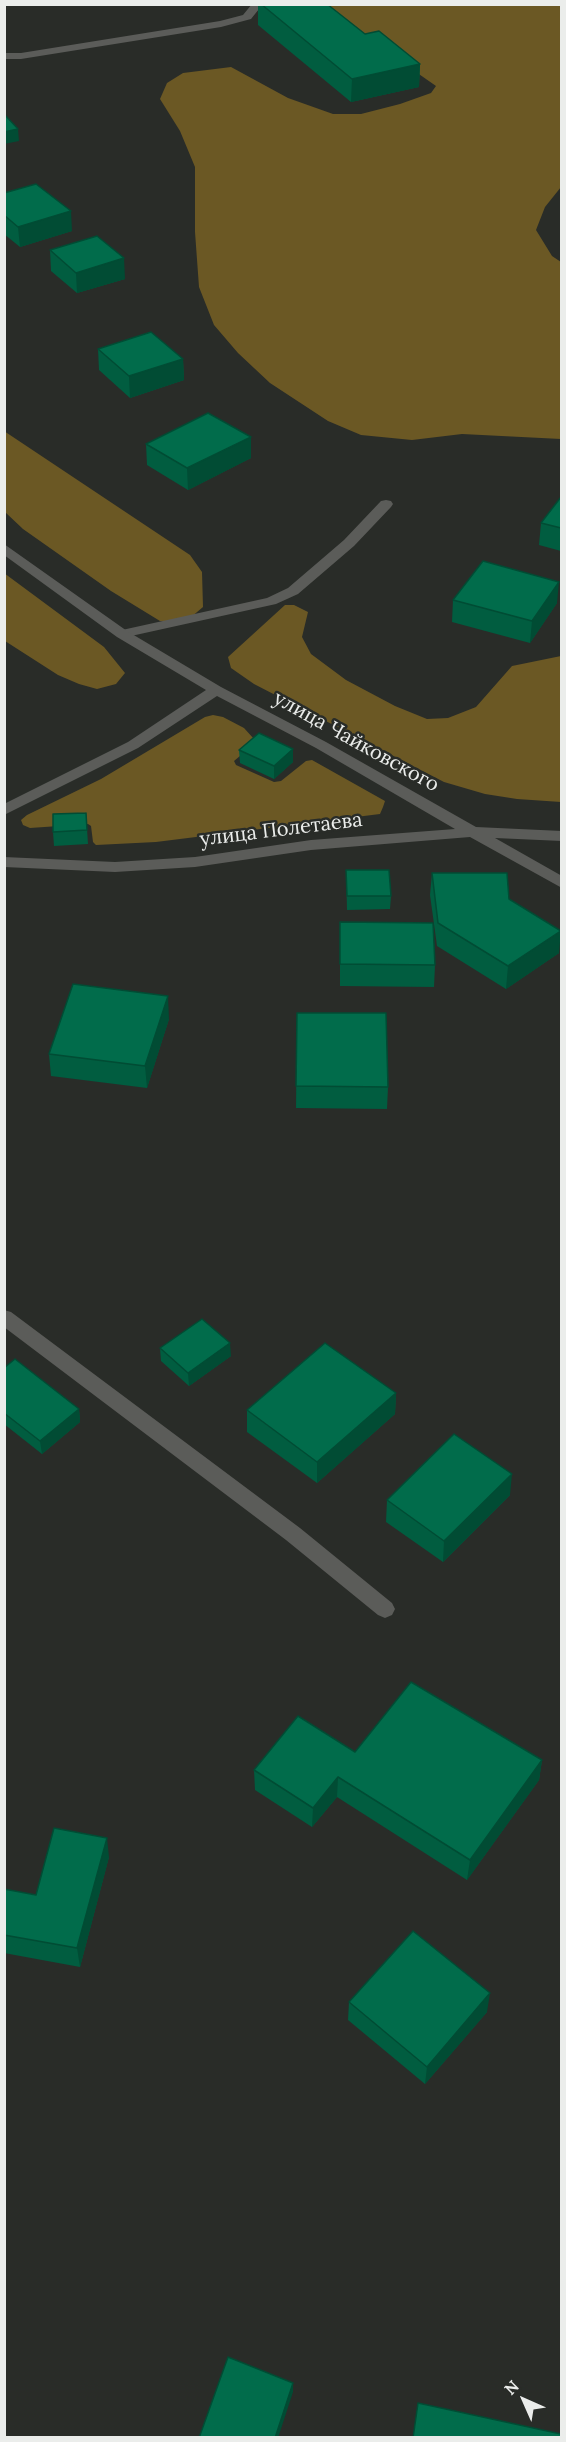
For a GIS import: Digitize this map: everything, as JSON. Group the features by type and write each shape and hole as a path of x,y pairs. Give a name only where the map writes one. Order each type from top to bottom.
{"street":[{"path":"4,56 21,56 221,24 247,17 258,4"},
{"path":"123,634 271,601 293,591 349,543 386,504"},
{"name":"улица Чайковского","path":"4,548 123,634 216,690 321,745 561,883"},
{"path":"4,810 133,745 216,690"},
{"name":"улица Полетаева","path":"4,862 116,867 183,863 311,845 474,832 561,836"},
{"path":"4,1317 292,1534 385,1610"}],"shaded area":[{"path":"320,5 560,5 561,187 545,207 536,230 552,256 561,262 561,439 462,434 412,440 361,435 328,421 270,383 238,353 214,325 199,287 195,232 195,167 180,131 160,99 167,83 183,73 231,67 288,98 333,114 361,114 400,104 431,93 436,86"},
{"path":"4,431 190,555 202,572 203,607 190,618 178,622 160,621 111,591 23,529 5,512"},
{"path":"4,573 104,647 125,673 116,684 97,689 79,684 58,675 5,641"},
{"path":"285,605 294,605 308,612 302,637 311,654 346,680 395,706 427,719 448,718 476,707 512,666 561,656 561,802 485,794 444,782 254,684 231,668 228,657"},
{"path":"213,715 223,717 244,728 254,739 253,745 234,761 236,765 274,782 281,781 306,761 312,760 385,801 380,814 156,842 96,845 93,842 91,826 88,824 30,828 23,825 21,820 27,815 101,779 205,717"}],"building":[{"path":"261,4 327,4 365,34 379,31 420,64 352,79"},
{"path":"4,114 18,129 4,132"},
{"path":"36,184 71,211 18,227 4,215 4,193"},
{"path":"97,236 124,258 76,273 50,250"},
{"path":"151,332 183,359 129,376 98,349"},
{"path":"208,413 251,437 187,468 146,444"},
{"path":"561,497 561,528 541,523"},
{"path":"483,561 559,582 532,621 453,600"},
{"path":"259,733 293,749 274,766 239,750"},
{"path":"86,813 87,830 53,832 53,814"},
{"path":"346,870 389,870 391,896 347,896"},
{"path":"432,873 507,873 509,899 561,931 508,966 438,923"},
{"path":"340,922 433,923 435,965 340,964"},
{"path":"73,984 168,996 145,1066 49,1054"},
{"path":"297,1013 386,1013 388,1087 296,1086"},
{"path":"202,1319 230,1343 188,1373 160,1348"},
{"path":"325,1343 396,1393 317,1462 247,1410"},
{"path":"15,1359 79,1409 40,1441 4,1413 4,1368"},
{"path":"454,1434 512,1474 444,1541 387,1500"},
{"path":"411,1682 542,1760 470,1860 338,1777 313,1808 254,1770 298,1716 355,1752"},
{"path":"54,1828 107,1838 77,1948 4,1935 4,1889 36,1895"},
{"path":"413,1931 490,1993 427,2067 349,2002"},
{"path":"228,2357 293,2383 275,2438 199,2438"},
{"path":"418,2403 561,2434 561,2438 413,2438"}]}
